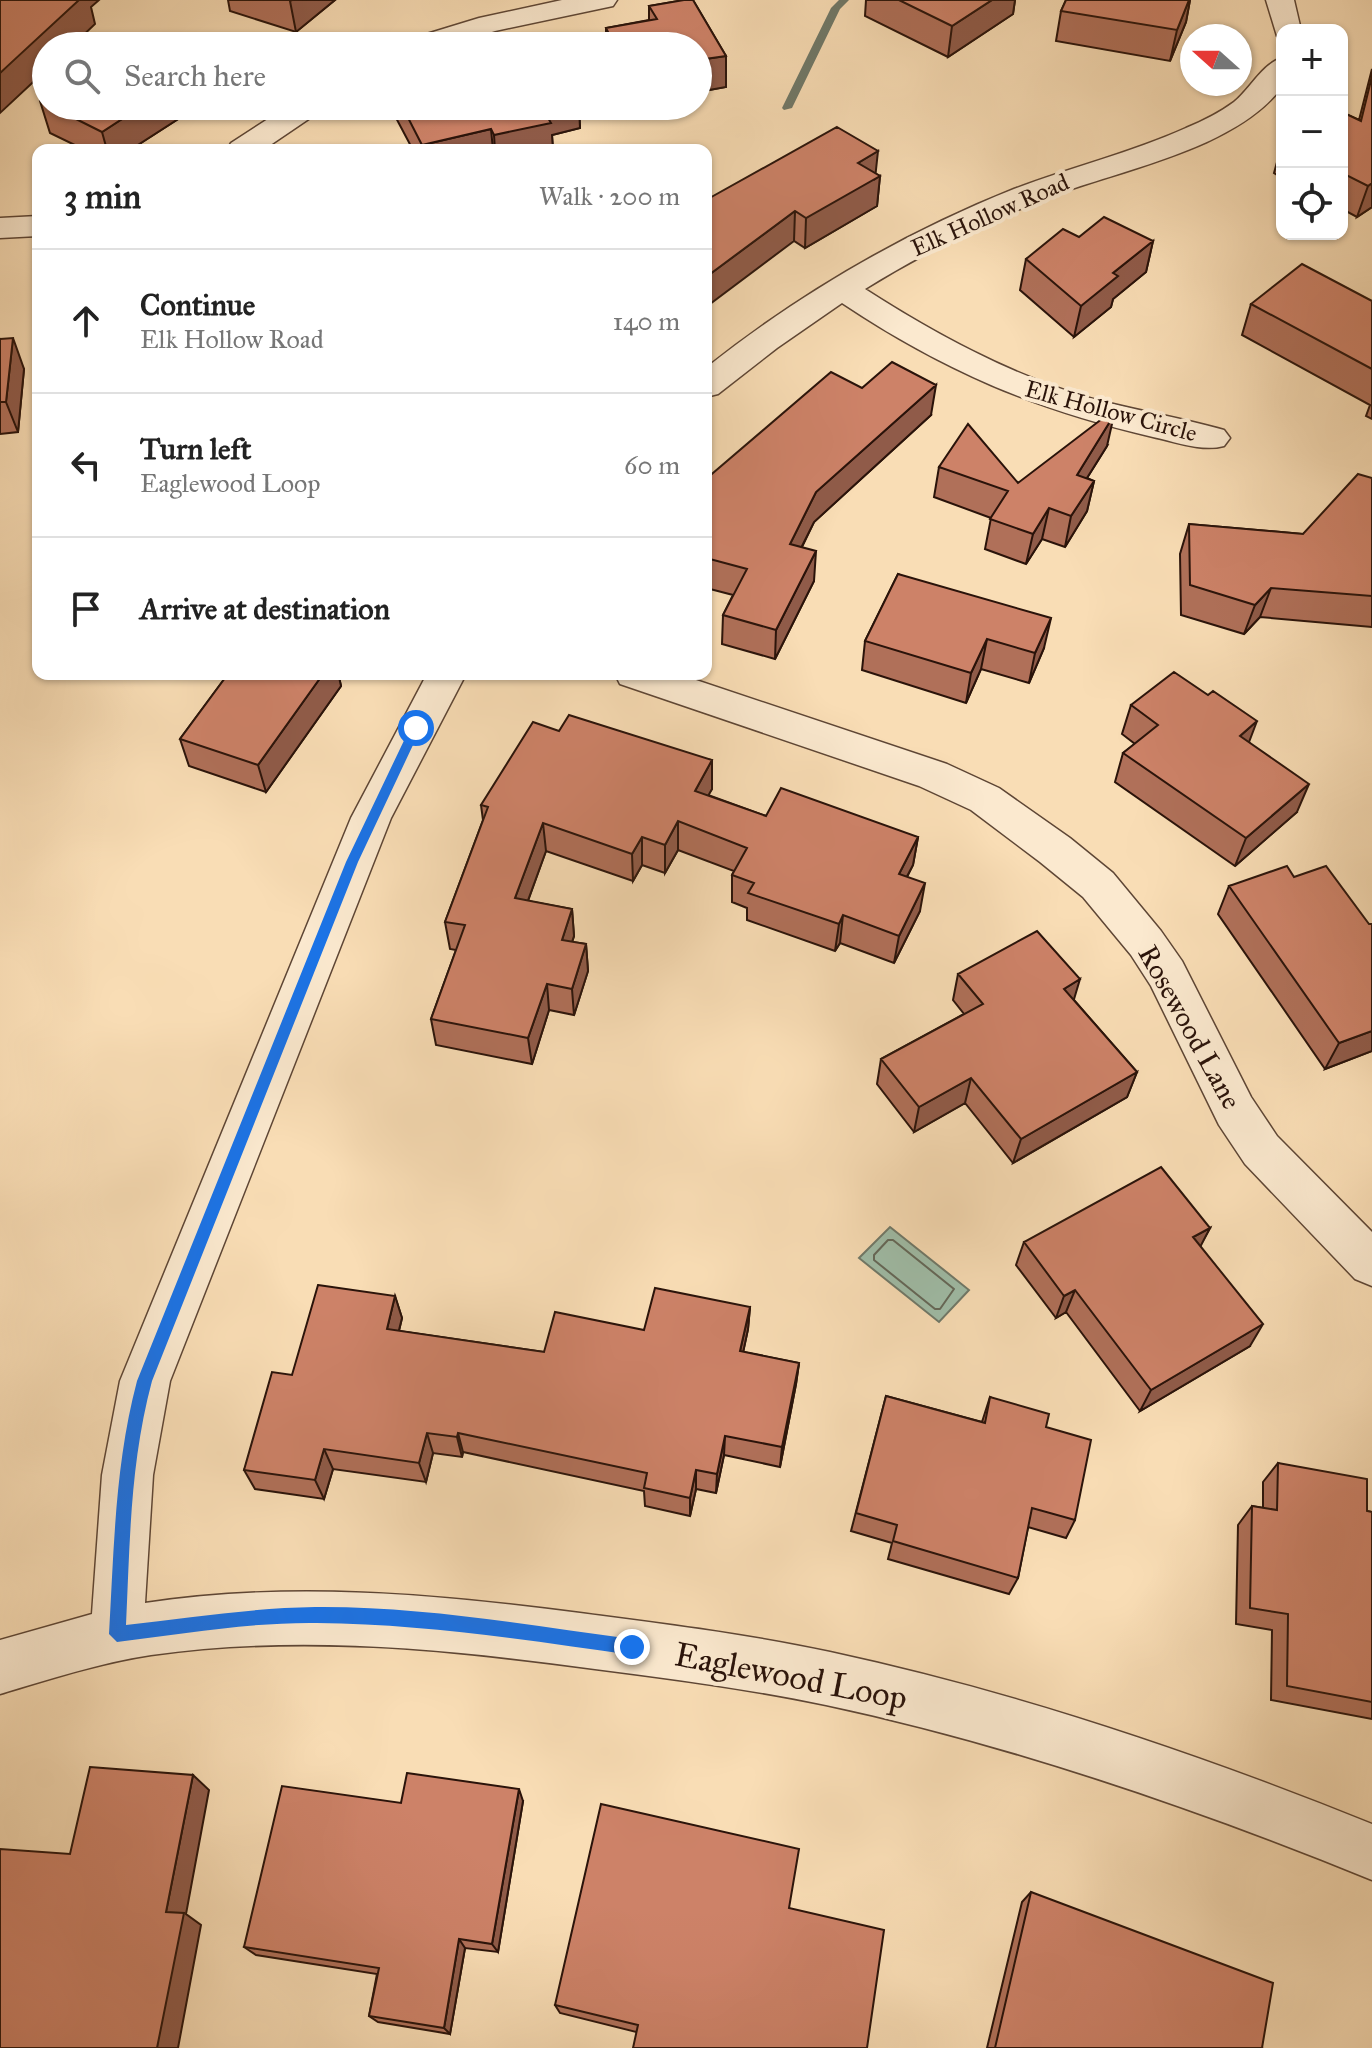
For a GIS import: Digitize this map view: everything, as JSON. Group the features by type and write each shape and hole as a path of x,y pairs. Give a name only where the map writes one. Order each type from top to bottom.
{"street":[{"path":"463,32 603,0"},
{"path":"1280,0 1286,24"},
{"name":"Elk Hollow Road","path":"712,381 773,335 843,289 930,240 1017,199 1195,136 1226,122 1251,105 1276,77"},
{"path":"251,144 287,120"},
{"path":"0,228 32,226"},
{"name":"Elk Hollow Circle","path":"843,289 918,337 994,376 1072,405 1212,438"},
{"path":"117,1634 126,1470 131,1432 145,1381 371,818 444,680"},
{"name":"Rosewood Lane","path":"652,680 933,775 985,799 1055,850 1098,885 1146,943 1167,974 1235,1111 1261,1150 1372,1264"},
{"name":"Eaglewood Loop","path":"0,1667 117,1634 246,1619 314,1615 376,1617 496,1628 743,1663 857,1685 1063,1739 1175,1775 1372,1852"}],"water":[{"path":"890,1227 969,1290 939,1322 859,1258"}],"building":[{"path":"0,0 79,0 44,32 32,32 32,43 0,73"},
{"path":"693,0 712,32 608,32 606,28 657,19 649,6"},
{"path":"899,0 992,0 952,26"},
{"path":"1066,0 1189,0 1177,30 1061,11"},
{"path":"712,32 726,56 712,58"},
{"path":"1372,76 1372,183 1368,186 1348,176 1348,115 1361,121"},
{"path":"78,120 120,120 102,132"},
{"path":"409,120 549,120 551,123 494,135 491,129 421,144"},
{"path":"837,127 878,151 858,163 880,176 806,218 795,211 712,273 712,197"},
{"path":"1104,217 1153,241 1113,273 1118,276 1081,306 1026,259 1063,229 1079,237"},
{"path":"1302,264 1372,301 1372,369 1251,304"},
{"path":"13,338 6,402 0,402 0,339"},
{"path":"892,362 936,385 816,492 790,544 816,551 776,630 723,615 747,569 712,560 712,474 831,372 862,388"},
{"path":"1111,412 1114,415 1077,475 1094,481 1071,516 1049,508 1033,534 990,519 1008,491 939,467 968,424 1018,483"},
{"path":"1358,474 1372,478 1372,596 1271,588 1255,605 1190,585 1189,524 1303,534"},
{"path":"898,574 1051,618 1035,653 987,639 971,673 865,641"},
{"path":"1174,672 1208,695 1213,691 1257,721 1240,736 1309,784 1246,838 1123,753 1158,725 1131,705"},
{"path":"224,680 319,680 258,765 180,739"},
{"path":"569,715 712,760 695,791 766,816 781,788 918,837 899,874 925,883 899,936 843,915 839,924 748,893 754,883 732,875 747,848 678,821 665,845 642,837 632,854 543,823 515,898 572,909 562,940 586,944 572,989 547,984 528,1038 431,1019 465,925 445,922 488,807 481,805 533,722 559,731"},
{"path":"1287,866 1294,877 1326,866 1372,924 1372,1031 1339,1043 1229,886"},
{"path":"1037,931 1080,979 1064,989 1137,1072 1021,1139 971,1078 919,1107 881,1059 983,1004 958,974"},
{"path":"1161,1167 1210,1228 1193,1237 1263,1324 1151,1390 1075,1290 1064,1296 1024,1242"},
{"path":"318,1285 395,1296 387,1329 544,1352 555,1312 644,1330 655,1288 750,1307 740,1351 799,1363 782,1447 725,1436 717,1474 696,1470 690,1498 644,1488 647,1473 458,1433 457,1437 427,1433 419,1463 324,1449 315,1480 244,1470 272,1372 292,1375"},
{"path":"886,1396 985,1423 990,1397 1049,1414 1046,1427 1091,1440 1075,1520 1032,1508 1018,1578 893,1541 897,1525 856,1513"},
{"path":"1278,1463 1367,1479 1367,1511 1372,1512 1372,1702 1287,1686 1288,1614 1250,1608 1252,1506 1277,1510"},
{"path":"90,1767 193,1775 166,1912 184,1913 157,2048 0,2048 0,1849 70,1854"},
{"path":"407,1773 519,1789 492,1944 459,1939 444,2028 369,2016 379,1968 244,1947 282,1786 401,1803"},
{"path":"601,1804 799,1849 789,1908 884,1930 867,2048 633,2048 638,2025 555,2005"},
{"path":"1031,1892 1273,1983 1262,2048 995,2048"}],"waterway":[{"path":"787,108 836,8 844,0"}],"route":[{"path":"416,728 352,862 145,1381 131,1432 126,1470 117,1634 246,1619 314,1615 376,1617 496,1628 632,1647"}]}
